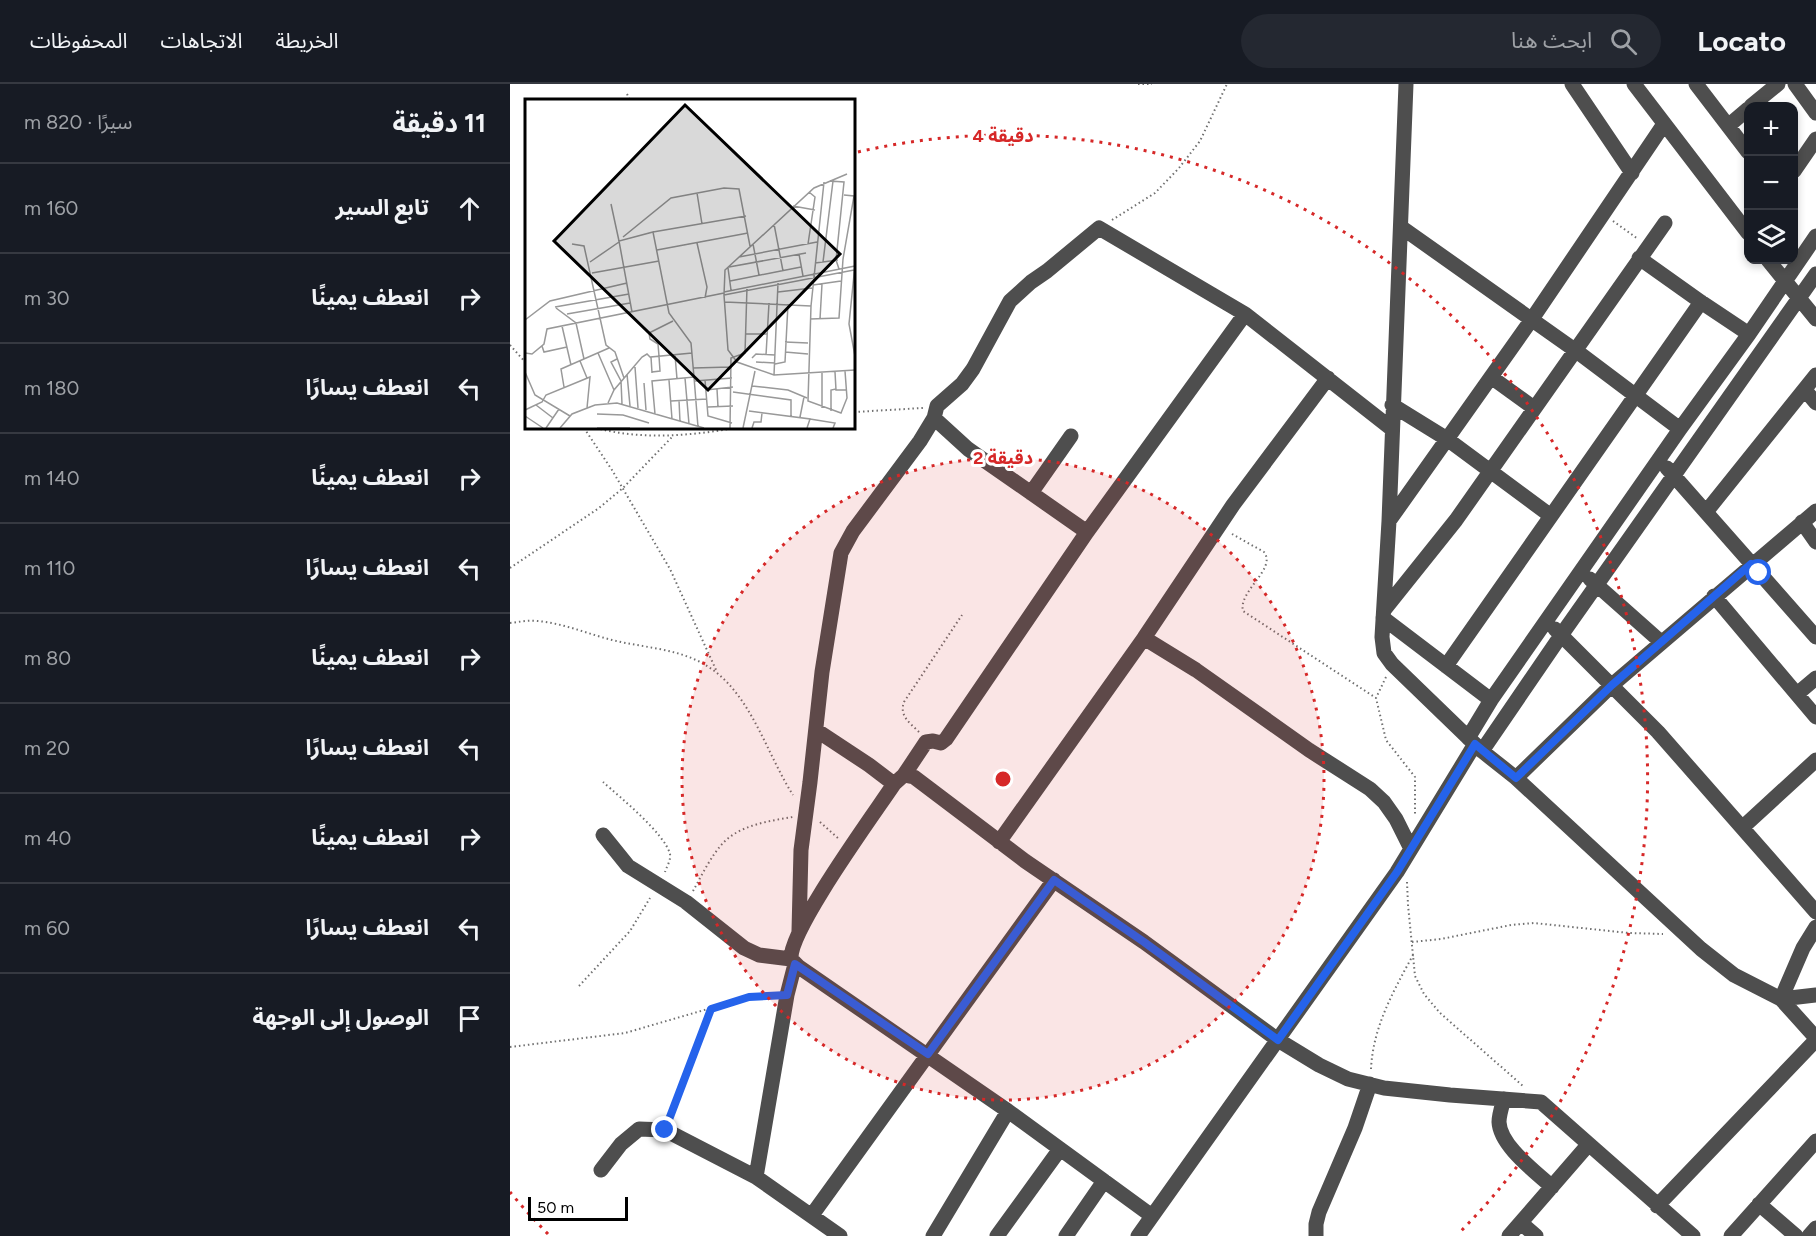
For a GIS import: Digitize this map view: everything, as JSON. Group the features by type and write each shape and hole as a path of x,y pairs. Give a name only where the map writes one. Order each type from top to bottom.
{"street":[{"path":"1406,84 1389,522 1382,637 1384,653 1392,664 1475,744 1516,778 1680,929 1734,975 1781,999 1816,1039 1657,1206"},
{"path":"1572,84 1632,174"},
{"path":"1634,84 1744,224"},
{"path":"1696,84 1744,146"},
{"path":"1757,102 1778,84"},
{"path":"1795,84 1816,113"},
{"path":"1728,126 1744,113"},
{"path":"1389,522 1532,319 1664,124"},
{"path":"1798,165 1816,139"},
{"path":"1383,614 1491,471 1665,223"},
{"path":"799,933 800,859 822,672 841,553 853,531 905,463 936,412 973,369 1010,301 1031,282 1099,228 1245,314 1392,429"},
{"path":"1401,228 1532,319 1680,429"},
{"path":"1475,744 1491,700 1816,236"},
{"path":"1643,252 1701,302 1749,334"},
{"path":"1771,264 1816,319"},
{"path":"1138,1236 1338,956 1411,849 1475,744 1562,634 1816,274"},
{"path":"1446,666 1701,302"},
{"path":"756,1177 793,962 792,946 799,933 850,849 899,780 929,741 941,743 946,739 1087,532 1245,314"},
{"path":"1706,512 1816,375"},
{"path":"1491,376 1534,408"},
{"path":"999,842 1144,638 1233,505 1328,378"},
{"path":"1804,390 1816,403"},
{"path":"1392,405 1447,439 1551,516"},
{"path":"936,412 962,444 1087,532"},
{"path":"1031,493 1071,436"},
{"path":"1659,459 1816,638"},
{"path":"1516,778 1612,685 1751,564 1816,511"},
{"path":"1802,522 1816,542"},
{"path":"1581,571 1661,642"},
{"path":"1714,596 1816,717"},
{"path":"1383,614 1491,700"},
{"path":"1546,621 1562,634 1658,732 1816,912"},
{"path":"1144,638 1196,670 1274,726 1370,789 1384,802 1411,849"},
{"path":"1797,694 1816,678"},
{"path":"816,730 899,780 914,777 999,842 1144,942 1278,1040 1319,1065 1348,1079 1370,1084 1450,1095 1541,1102 1693,1236"},
{"path":"1743,827 1816,760"},
{"path":"603,835 628,866 686,902 744,948 759,955 793,962 928,1054 1152,1216"},
{"path":"812,1215 1054,880"},
{"path":"1781,999 1803,948 1816,927"},
{"path":"1781,999 1816,995"},
{"path":"1316,1236 1319,1212 1355,1128 1370,1084"},
{"path":"1504,1099 1499,1121 1501,1133 1520,1157 1552,1187"},
{"path":"933,1236 1008,1111"},
{"path":"602,1170 621,1144 639,1129 665,1130 756,1177 840,1236"},
{"path":"1731,1236 1816,1141"},
{"path":"1509,1236 1588,1144"},
{"path":"997,1236 1060,1149"},
{"path":"1066,1236 1104,1181"},
{"path":"1759,1204 1796,1236"},
{"path":"1521,1222 1536,1236"},
{"path":"1809,1236 1816,1228"}],"path":[{"path":"1138,84 1152,84"},
{"path":"1099,228 1155,193 1179,168 1200,141 1227,84"},
{"path":"627,94 630,99"},
{"path":"1604,214 1643,252"},
{"path":"510,345 525,362"},
{"path":"855,412 936,412"},
{"path":"585,429 623,488 670,570 717,672 745,707 762,734 792,794 806,811 850,849"},
{"path":"603,429 642,435 673,436 727,429"},
{"path":"510,567 599,508 623,488 673,436"},
{"path":"1219,527 1264,552 1267,556 1267,564 1242,601 1243,611 1256,622 1376,698"},
{"path":"929,741 906,719 902,708 962,615"},
{"path":"510,622 536,621 662,649 696,660 717,672"},
{"path":"1392,664 1376,698 1386,740 1415,777 1415,817"},
{"path":"579,986 630,931 670,859 667,847 657,833 603,782"},
{"path":"686,902 723,843 732,836 752,826 797,816 806,811"},
{"path":"1408,876 1406,888 1415,976 1424,994 1440,1013 1541,1102"},
{"path":"1412,942 1534,923 1658,934 1680,929"},
{"path":"1370,1084 1372,1053 1379,1023 1413,955"},
{"path":"510,1047 625,1033 749,997 787,995"},
{"path":"665,1130 711,1009"}],"route":[{"path":"665,1130 711,1009 749,997 787,995 795,964 928,1054 1054,880 1202,983 1278,1040 1397,872 1475,744 1516,778 1612,685 1751,564 1759,573"}]}
